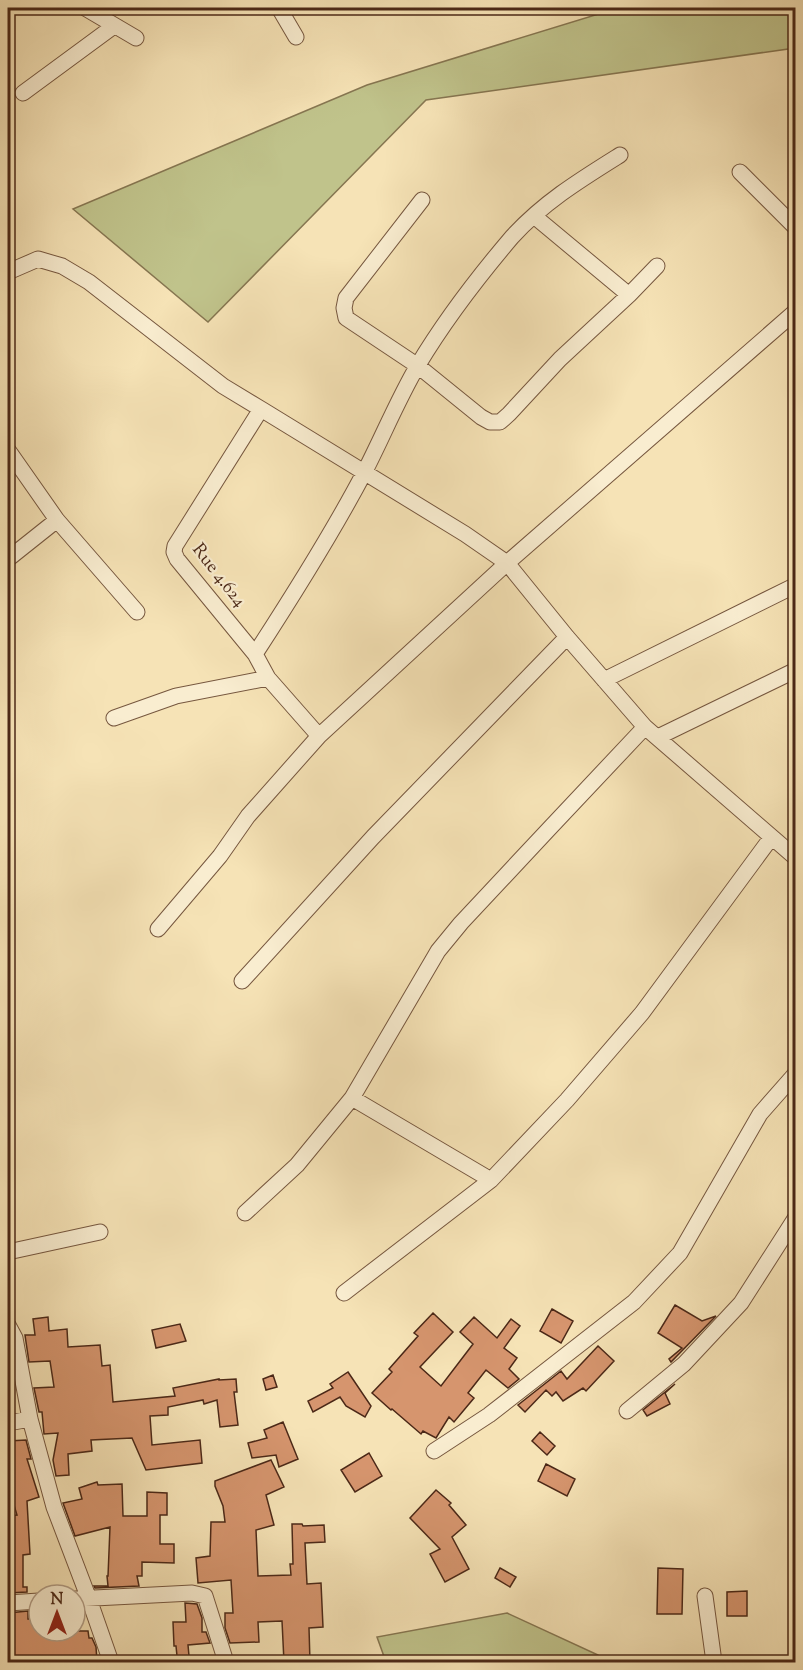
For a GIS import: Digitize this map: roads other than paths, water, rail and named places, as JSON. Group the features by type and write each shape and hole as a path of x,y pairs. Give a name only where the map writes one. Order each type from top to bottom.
{"street":[{"path":"85,8 136,39"},
{"path":"279,8 296,37"},
{"path":"23,93 114,26"},
{"path":"255,654 303,581 365,472 418,366 453,312 513,237 534,216 561,192 620,154"},
{"path":"740,172 794,223"},
{"path":"422,200 346,298 344,308 346,318 418,366 490,422 500,422 560,358 657,266"},
{"path":"534,216 629,295"},
{"path":"8,272 38,259 62,266 88,282 223,386 465,534 507,563 645,727 795,858"},
{"path":"158,928 220,856 248,816 319,736 507,563 794,318"},
{"name":"Rue 4.624","path":"261,410 175,546 174,552 177,559 255,654 268,678 319,736"},
{"path":"8,450 57,520 137,612"},
{"path":"8,559 57,520"},
{"path":"604,680 795,585"},
{"path":"242,981 373,837 567,637"},
{"path":"658,738 795,670"},
{"path":"114,718 176,696 268,678"},
{"path":"245,1213 297,1165 352,1098 438,951 645,727"},
{"path":"344,1293 491,1180 567,1100 642,1013 771,838"},
{"path":"434,1451 489,1414 634,1302 680,1253 760,1114 795,1073"},
{"path":"352,1098 491,1180"},
{"path":"627,1411 684,1364 741,1303 795,1217"},
{"path":"8,1252 100,1232"},
{"path":"8,1325 15,1338 30,1419 77,1583"},
{"path":"8,1423 30,1419"},
{"path":"87,1599 192,1593 205,1596 226,1662"},
{"path":"705,1596 714,1662"},
{"path":"8,1603 27,1602"},
{"path":"87,1610 111,1662"}]}
